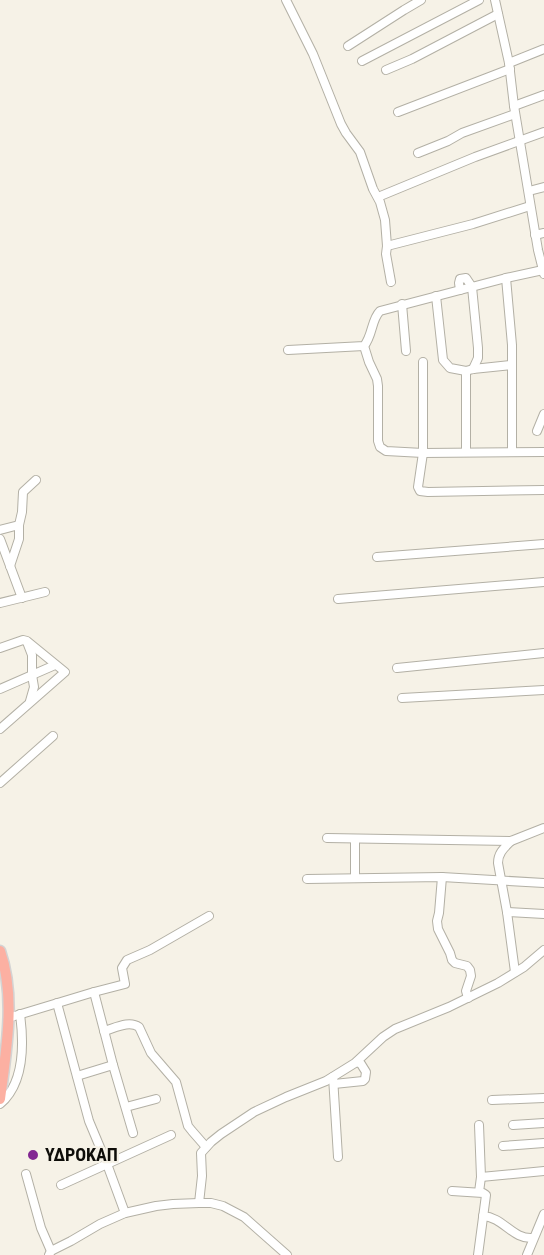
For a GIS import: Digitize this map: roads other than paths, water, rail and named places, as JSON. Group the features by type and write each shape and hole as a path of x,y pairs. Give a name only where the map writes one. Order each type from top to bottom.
{"main road":[{"path":"0,951 7,977 8,1018 0,1099"}],"street":[{"path":"286,0 313,54 341,124 360,152 378,197 385,220 391,282"},
{"path":"348,46 421,0"},
{"path":"362,61 479,0"},
{"path":"472,287 506,278 544,273 539,234 530,206 514,110 510,66 495,0"},
{"path":"386,70 498,14"},
{"path":"398,112 510,66 544,49"},
{"path":"418,153 448,141 544,94"},
{"path":"378,197 475,157 544,132"},
{"path":"529,191 544,187"},
{"path":"387,246 530,206"},
{"path":"288,350 364,346 370,339 377,313 402,304 460,290 460,279 465,278 472,287 478,358 470,370 466,452"},
{"path":"506,278 512,345 512,452"},
{"path":"436,296 443,360 450,368 470,370 511,366"},
{"path":"402,304 406,351"},
{"path":"364,346 377,379 378,441 380,447 386,451 544,452"},
{"path":"423,362 423,453 418,487 420,491 544,490"},
{"path":"537,431 544,414"},
{"path":"10,566 18,541 23,492 36,480"},
{"path":"0,530 19,525"},
{"path":"0,539 22,598"},
{"path":"377,557 544,544"},
{"path":"338,599 544,582"},
{"path":"0,603 45,592"},
{"path":"0,648 23,640 27,641 65,672 0,729"},
{"path":"27,641 32,655 34,687 30,701"},
{"path":"397,668 544,653"},
{"path":"0,689 55,665"},
{"path":"402,698 544,690"},
{"path":"0,783 53,736"},
{"path":"327,838 511,841 544,828"},
{"path":"354,878 355,839"},
{"path":"511,841 498,858 515,972"},
{"path":"441,877 438,929 452,960 467,966 470,970 470,983 466,991 468,998"},
{"path":"307,879 441,877 544,883"},
{"path":"507,912 544,914"},
{"path":"8,1018 125,984 122,968 127,960 150,950 209,916"},
{"path":"334,1081 395,1029 449,1007 505,980 534,960 544,950"},
{"path":"94,992 134,1132"},
{"path":"57,1004 89,1121 124,1213"},
{"path":"0,1104 9,1097 17,1079 22,1040 20,1014"},
{"path":"104,1031 129,1023 139,1027 151,1053 173,1077 189,1126 206,1147"},
{"path":"199,1203 202,1150 254,1112 286,1097 334,1081 363,1081 366,1072 357,1062"},
{"path":"77,1076 113,1065"},
{"path":"334,1081 338,1157"},
{"path":"492,1100 544,1098"},
{"path":"126,1107 156,1099"},
{"path":"513,1125 544,1124"},
{"path":"479,1125 481,1177 479,1192"},
{"path":"61,1185 171,1135"},
{"path":"503,1146 544,1143"},
{"path":"481,1177 544,1171"},
{"path":"26,1174 50,1253 124,1213 156,1206 211,1203 244,1216 287,1255"},
{"path":"452,1191 479,1192 486,1196 478,1255"},
{"path":"526,1255 544,1214"},
{"path":"483,1216 491,1217 521,1237 533,1238"}],"place":[{"name":"ΥΔΡΟΚΑΠ","path":"33,1155"}]}
